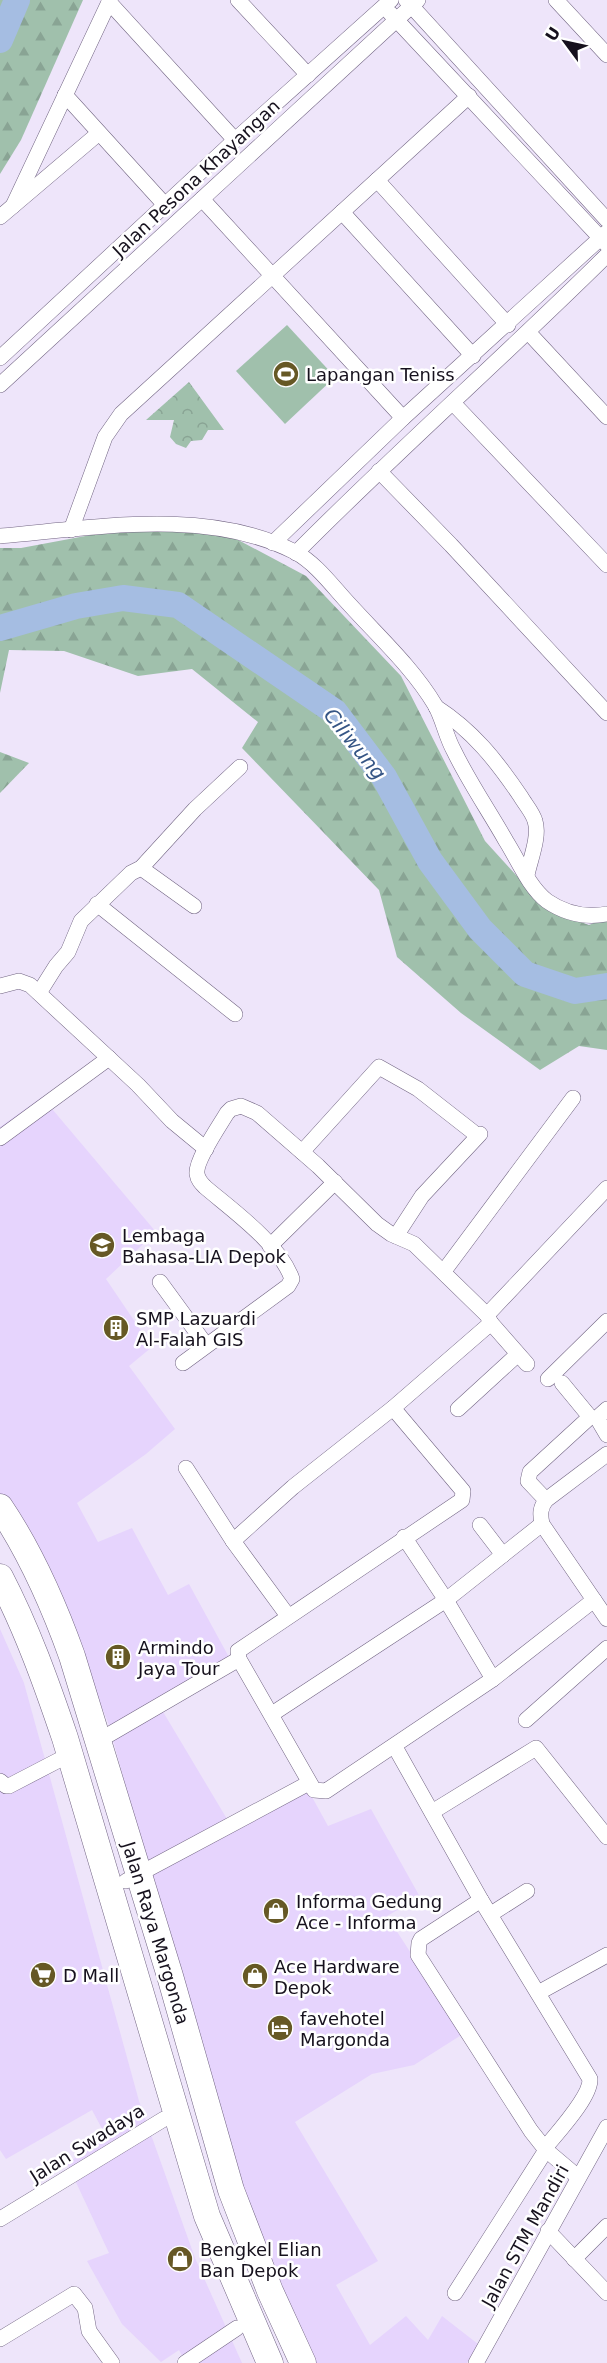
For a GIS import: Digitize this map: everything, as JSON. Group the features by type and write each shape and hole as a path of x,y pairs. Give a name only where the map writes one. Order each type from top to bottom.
{"highway":[{"name":"Jalan Raya Margonda","path":"0,1507 33,1562 56,1611 72,1656 72,1745"},
{"name":"Jalan Raya Margonda","path":"0,1538 32,1593 48,1630 72,1745 164,2119 259,2297 290,2363"},
{"name":"Jalan Raya Margonda","path":"0,1576 22,1619 72,1745 133,1878 215,2212 237,2328 254,2363"},
{"name":"Jalan Raya Margonda","path":"0,1603 27,1661 72,1745 215,2212 270,2363"},
{"name":"Jalan Raya Margonda","path":"215,2212 270,2291 303,2363"}],"street":[{"path":"238,0 308,75"},
{"path":"556,0 607,55"},
{"path":"13,206 109,1 235,141"},
{"path":"273,543 403,418 605,238 397,20 385,2"},
{"name":"Jalan Pesona Khayangan","path":"0,358 385,2"},
{"path":"412,2 607,220"},
{"name":"Jalan Pesona Khayangan","path":"0,385 397,20 412,2"},
{"path":"65,95 165,205"},
{"path":"70,530 105,437 121,414 469,96"},
{"path":"251,126 265,141"},
{"path":"0,217 99,133"},
{"path":"377,180 508,325"},
{"path":"202,199 403,418"},
{"path":"342,212 472,356"},
{"path":"296,553 379,471 529,333 607,255"},
{"path":"529,333 607,417"},
{"path":"453,403 607,565"},
{"path":"379,471 607,713"},
{"path":"0,536 169,523 231,531 273,543 296,553 316,567 413,674 436,707 453,750 527,875 543,897 568,912 582,916 607,914"},
{"path":"436,707 471,733 502,769 535,819 536,830 527,875"},
{"path":"39,993 68,952 81,921 131,873 141,868 195,809 240,767"},
{"path":"141,868 194,906"},
{"path":"97,904 235,1014"},
{"path":"0,986 19,981 30,985 109,1058 172,1121 206,1149"},
{"path":"0,1138 109,1058"},
{"path":"302,1152 378,1067 418,1089 476,1133 422,1196 396,1236"},
{"path":"444,1271 573,1098"},
{"path":"183,1362 291,1282 289,1272 270,1246 237,1212 199,1181 197,1168 206,1149 231,1108 241,1106 257,1113 302,1152 377,1224 414,1244 444,1271 489,1319 522,1359 458,1408"},
{"path":"270,1246 335,1182"},
{"path":"233,1541 294,1487 393,1408 489,1319 607,1190"},
{"path":"160,1282 206,1345"},
{"path":"546,1500 528,1480 528,1477 554,1449 590,1418 555,1381 607,1321"},
{"path":"393,1408 463,1491 462,1500 238,1651 240,1659 314,1790 326,1791 395,1747 494,1679 594,1600"},
{"path":"607,1409 597,1418 607,1435"},
{"path":"607,1454 541,1506 542,1524 607,1619"},
{"path":"186,1468 233,1541 288,1616"},
{"path":"272,1714 446,1600 542,1524"},
{"path":"480,1525 503,1555"},
{"path":"404,1537 494,1679"},
{"path":"526,1720 607,1648"},
{"path":"0,1781 9,1786 72,1745 240,1659"},
{"path":"395,1747 481,1900 591,2082 455,2293"},
{"path":"432,1812 536,1748 604,1827"},
{"path":"133,1878 309,1783"},
{"path":"491,1914 527,1891"},
{"path":"481,1900 422,1939 419,1943 418,1955 531,2131 546,2149 578,2177"},
{"path":"538,1993 607,1955"},
{"name":"Jalan Swadaya","path":"0,2219 164,2119"},
{"name":"Jalan STM Mandiri","path":"476,2363 606,2130"},
{"path":"574,2259 607,2226"},
{"path":"549,2231 607,2293"},
{"path":"0,2339 74,2295 85,2308 89,2331 112,2363"},
{"path":"185,2363 237,2328"}],"shaded area":[{"path":"42,1097 156,1232 106,1279 152,1347 129,1366 175,1429 146,1454 77,1503 98,1542 132,1528 168,1595 189,1584 230,1659 156,1700 230,1824 306,1786 328,1826 371,1809 420,1897 387,1916 463,2034 414,2065 372,2074 295,2122 378,2261 336,2285 370,2345 406,2316 428,2340 442,2316 478,2344 467,2363 313,2363 257,2237 180,1985 109,1725 67,1620 0,1502 0,1127"},
{"path":"0,1629 24,1683 139,2101 195,2258 242,2363 186,2363 179,2350 161,2362 122,2324 87,2261 109,2253 67,2163 107,2138 92,2110 6,2159 0,2150"}],"green space":[{"path":"0,0 83,0 21,140 0,174"},
{"name":"Lapangan Teniss","path":"287,325 335,377 285,424 236,371"},
{"path":"189,382 224,430 208,430 202,440 191,441 186,448 176,444 170,437 174,420 146,420"},
{"path":"155,523 227,534 306,576 401,676 485,841 548,910 589,925 607,917 607,1050 579,1046 540,1070 461,1013 397,957 379,890 242,748 258,722 192,669 138,676 64,651 9,650 0,693 0,548 21,548"},
{"path":"0,752 29,763 0,793"}],"waterway":[{"name":"Ciliwung","path":"0,40 17,0"},
{"name":"Ciliwung","path":"0,628 76,606 123,598 178,605 335,712 384,777 430,861 480,929 525,974 575,991 607,986"}],"place":[{"name":"Lapangan Teniss","path":"286,374"},
{"name":"Lembaga Bahasa-LIA Depok","path":"102,1245"},
{"name":"SMP Lazuardi Al-Falah GIS","path":"116,1328"},
{"name":"Armindo Jaya Tour","path":"118,1657"},
{"name":"Informa Gedung Ace - Informa","path":"276,1911"},
{"name":"D Mall","path":"43,1975"},
{"name":"Ace Hardware Depok","path":"255,1976"},
{"name":"favehotel Margonda","path":"280,2028"},
{"name":"Bengkel Elian Ban Depok","path":"180,2259"}]}
